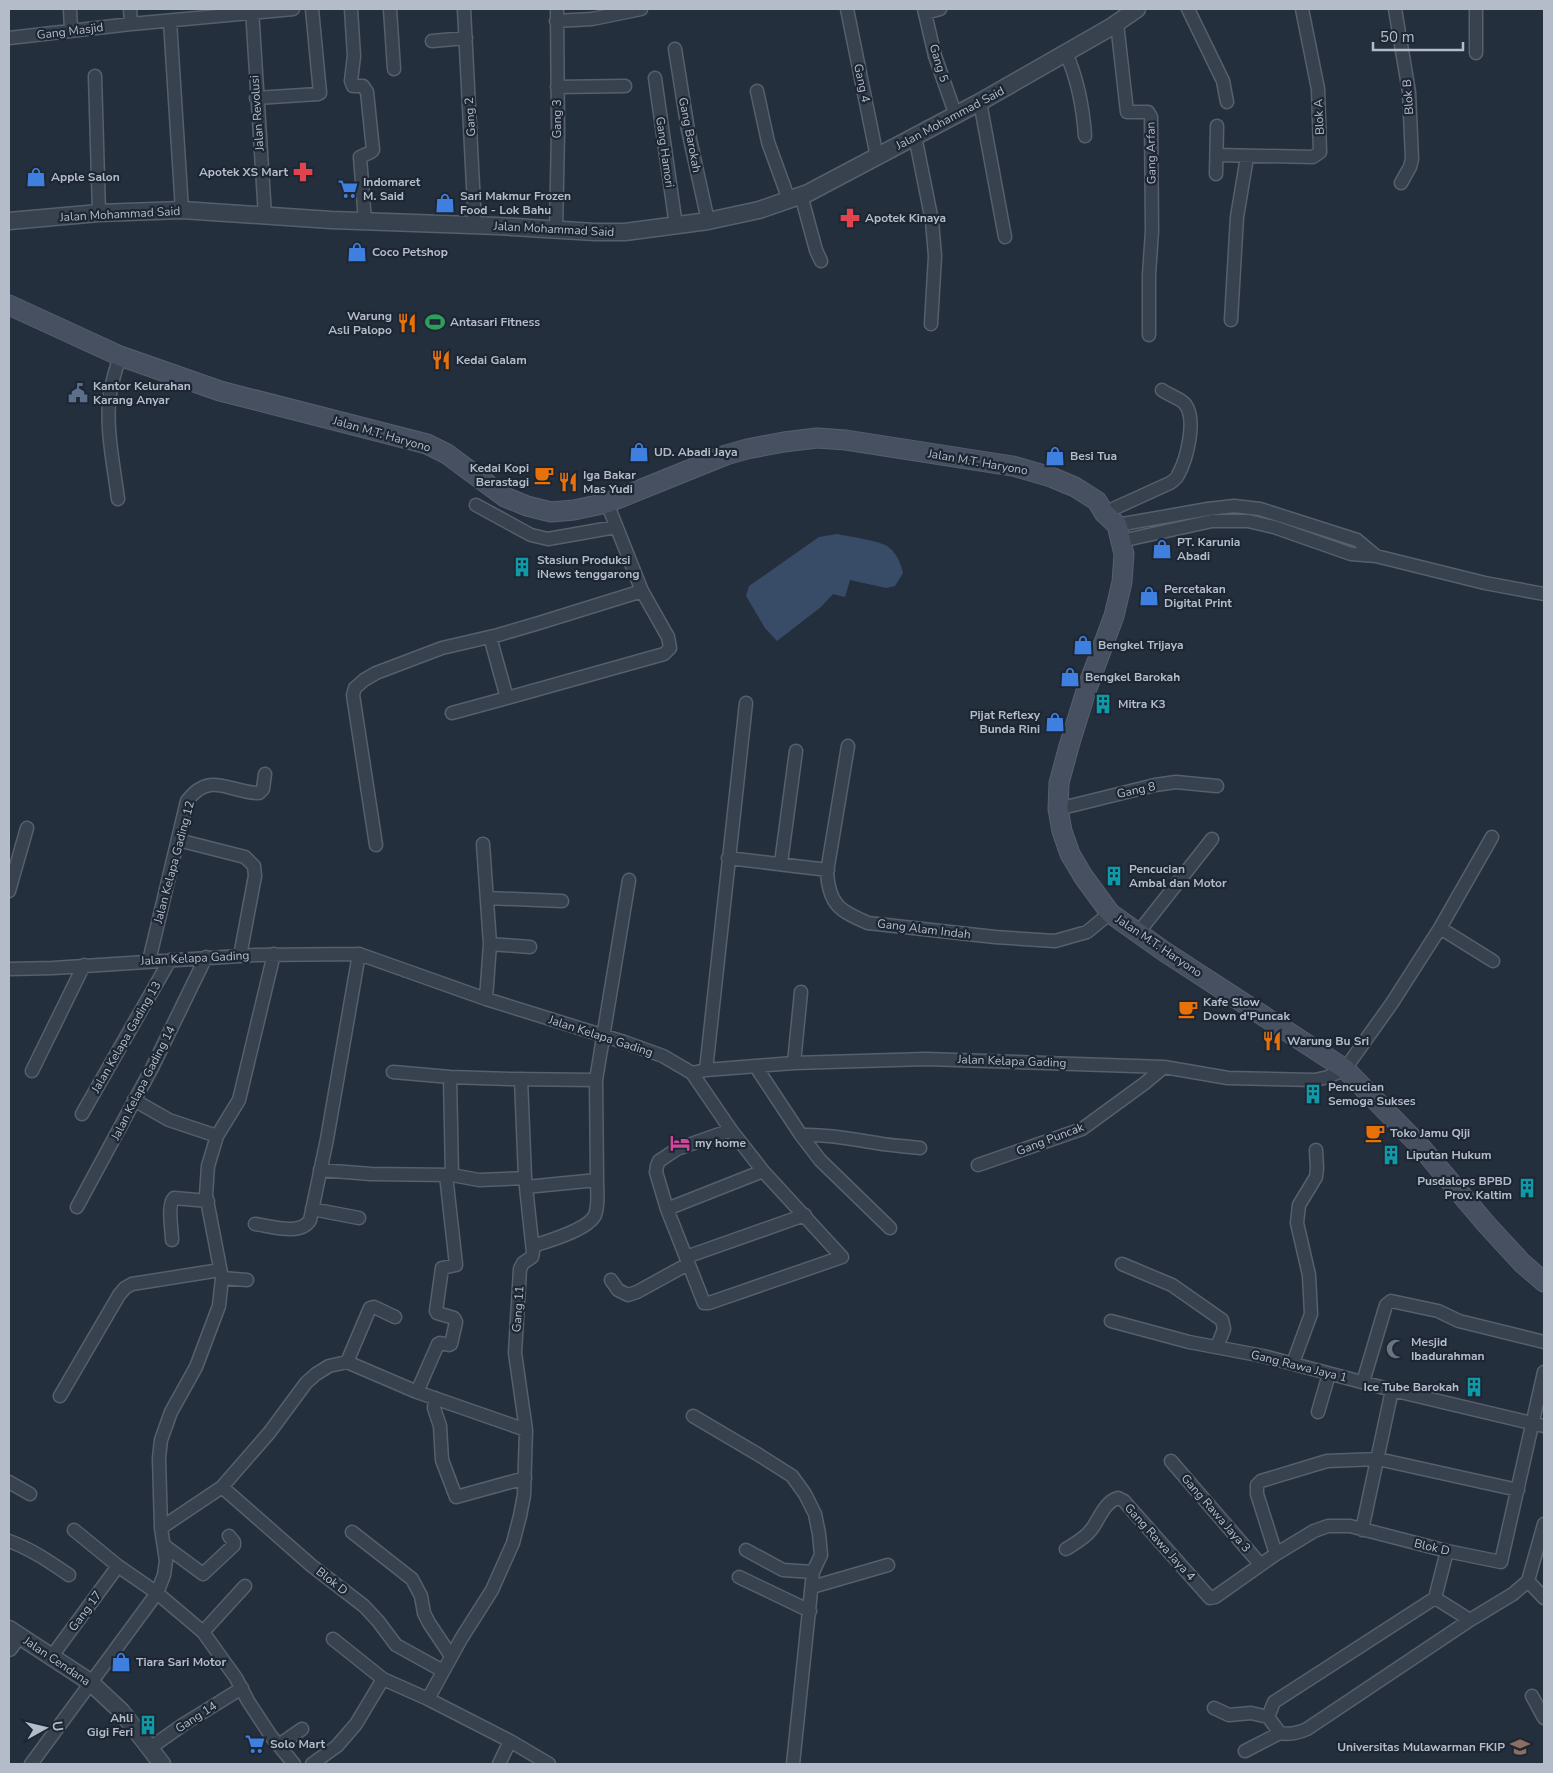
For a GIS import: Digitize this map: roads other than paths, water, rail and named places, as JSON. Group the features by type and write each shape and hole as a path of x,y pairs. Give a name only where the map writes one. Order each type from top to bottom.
{"main road":[{"name":"Jalan M.T. Haryono","path":"9,305 120,356 220,391 427,444 447,454 505,497 527,506 551,512 574,510 607,503 726,455 775,444 817,438 846,440 1013,466 1051,477 1075,487 1097,501 1114,526 1124,554 1122,582 1114,616 1086,690 1059,783 1058,809 1062,831 1070,854 1082,876 1110,913 1165,952 1345,1068 1420,1146 1487,1226 1522,1263 1544,1282"}],"street":[{"path":"70,9 72,31"},
{"path":"130,9 131,24"},
{"name":"Gang Masjid","path":"9,38 131,24 170,22 252,11 293,9"},
{"path":"256,98 318,94 320,92 312,9"},
{"path":"351,9 354,56 352,80 353,86 364,86 367,92 373,150 360,157 365,221"},
{"path":"390,9 394,69"},
{"name":"Gang 2","path":"464,9 474,225"},
{"path":"556,15 592,19 642,9"},
{"name":"Gang 4","path":"847,9 877,157"},
{"path":"924,11 940,9"},
{"name":"Jalan Mohammad Said","path":"9,221 99,213 182,210 264,216 625,232 708,221 752,212 795,198 956,116 1117,23 1137,9"},
{"path":"1188,9 1223,81 1227,102"},
{"name":"Blok A","path":"1217,155 1313,157 1320,152 1318,89 1302,9"},
{"name":"Blok B","path":"1395,9 1409,92 1412,159 1410,167 1401,183"},
{"path":"1476,9 1476,54"},
{"name":"Jalan Revolusi","path":"252,11 264,216"},
{"name":"Gang 5","path":"924,11 936,56 956,116"},
{"name":"Gang 3","path":"556,15 556,230"},
{"path":"170,22 182,210"},
{"name":"Gang Arfan","path":"1117,23 1127,112 1148,112 1151,117 1152,230 1148,335"},
{"path":"432,41 466,38"},
{"name":"Gang Barokah","path":"675,49 688,130 708,221"},
{"path":"1066,53 1071,63 1082,105 1085,136"},
{"path":"95,76 99,213"},
{"name":"Gang Hamori","path":"655,78 676,226"},
{"path":"557,87 625,86"},
{"path":"757,90 768,142 795,198 821,261"},
{"path":"980,102 1005,237"},
{"path":"1216,174 1217,126"},
{"path":"915,136 927,190 935,256 931,324"},
{"path":"1231,320 1237,217 1247,156"},
{"path":"118,499 110,434 109,407 110,394 120,356"},
{"path":"1114,526 1178,476 1186,453 1190,432 1190,413 1183,402 1162,390"},
{"path":"452,713 664,654 670,648 668,637 642,591 607,503"},
{"path":"476,505 531,535 548,539 616,527"},
{"path":"1114,526 1208,509 1234,506 1260,509 1357,540 1376,556 1485,583 1544,594"},
{"path":"376,844 353,696 356,688 364,680 376,673 442,648 539,624 642,591"},
{"path":"490,637 507,698"},
{"path":"706,1070 746,703"},
{"name":"Gang Alam Indah","path":"848,746 828,870 828,888 836,905 850,915 868,923 996,937 1055,941 1087,932 1110,913"},
{"path":"781,863 796,751"},
{"name":"Jalan Kelapa Gading 12","path":"149,961 187,801 203,786 215,784 259,793 263,789 265,774"},
{"name":"Gang 8","path":"1058,809 1133,789 1162,784 1176,782 1216,786"},
{"path":"9,891 27,828"},
{"path":"1345,1068 1392,1003 1440,928 1492,837"},
{"path":"1138,933 1212,839"},
{"path":"178,840 245,857 254,866 255,876 240,956"},
{"path":"483,844 490,944 486,999"},
{"path":"728,858 828,870"},
{"path":"521,1079 525,1182 533,1246 567,1234 590,1222 596,1210 596,1080 629,880"},
{"path":"487,898 562,901"},
{"path":"1440,928 1493,961"},
{"path":"490,944 530,947"},
{"path":"31,1764 157,1593 164,1575 166,1561 161,1528 159,1458 161,1440 171,1412 196,1367 220,1306 221,1274 206,1185 208,1166 217,1136 239,1100 274,954"},
{"name":"Jalan Kelapa Gading","path":"9,969 274,954 359,954 486,999 624,1042 663,1056 692,1073 706,1070 794,1063 926,1059 1164,1067 1228,1078 1315,1080 1328,1077 1345,1068"},
{"path":"255,1224 297,1229 308,1224 320,1170 359,954"},
{"name":"Jalan Kelapa Gading 14","path":"78,1207 206,957"},
{"name":"Jalan Kelapa Gading 13","path":"82,1114 170,960"},
{"path":"32,1071 84,966"},
{"path":"794,1063 801,992"},
{"path":"756,1067 820,1160 890,1228"},
{"name":"Gang Puncak","path":"978,1165 1082,1130 1164,1067"},
{"path":"393,1072 450,1077 596,1080"},
{"path":"692,1073 731,1130 763,1171 842,1257 705,1304 701,1300 667,1209 656,1172 659,1161 677,1149 731,1130"},
{"path":"417,1392 438,1344 450,1345 456,1322 454,1318 437,1313 436,1310 442,1268 456,1265 449,1175 450,1077"},
{"path":"134,1100 170,1120 217,1136"},
{"path":"801,1135 841,1136 920,1148"},
{"path":"1293,1363 1311,1314 1309,1275 1297,1223 1299,1205 1316,1178 1316,1150"},
{"path":"320,1170 371,1174 449,1175 479,1180 525,1182 597,1180"},
{"path":"667,1209 763,1171"},
{"path":"172,1240 170,1206 172,1200 174,1198 208,1201"},
{"path":"312,1209 359,1218"},
{"path":"611,1280 618,1290 628,1295 637,1292 687,1261 805,1215"},
{"name":"Gang 11","path":"428,1699 451,1656 492,1590 513,1543 524,1495 526,1430 514,1353 520,1270 524,1263 532,1257 533,1246"},
{"path":"1122,1264 1172,1285 1222,1320 1224,1329 1217,1347"},
{"path":"60,1396 119,1295 125,1288 132,1284 221,1274 247,1280"},
{"path":"1363,1382 1386,1305 1391,1301 1438,1311 1459,1321 1544,1342"},
{"path":"347,1362 370,1308 374,1307 395,1317"},
{"name":"Gang Rawa Jaya 1","path":"1111,1321 1189,1342 1293,1363 1392,1390 1544,1426"},
{"path":"161,1528 222,1487 269,1433 306,1383 330,1366 347,1362 417,1392 526,1430"},
{"path":"1276,1554 1257,1494 1257,1485 1259,1482 1327,1461 1378,1459 1518,1490 1544,1372"},
{"path":"1318,1412 1329,1374"},
{"path":"1362,1530 1392,1390"},
{"path":"435,1398 434,1408 440,1426 442,1460 456,1497 524,1478"},
{"path":"693,1416 792,1476 805,1494 815,1514 821,1544 821,1555 813,1572 793,1764"},
{"name":"Gang Rawa Jaya 3","path":"1171,1461 1260,1564"},
{"path":"9,1482 30,1494"},
{"name":"Blok D","path":"222,1487 312,1566 364,1606 396,1645 443,1671"},
{"name":"Blok D","path":"1210,1598 1215,1597 1276,1554 1314,1531 1328,1526 1350,1526 1501,1562 1518,1490"},
{"name":"Gang Rawa Jaya 4","path":"1066,1550 1090,1532 1105,1508 1118,1498 1124,1501 1210,1598"},
{"path":"1214,1708 1229,1715 1251,1713 1268,1717 1280,1733 1288,1735 1307,1729 1470,1620 1513,1594 1528,1582 1544,1524"},
{"path":"74,1530 118,1566 157,1593 203,1632 279,1746 294,1764"},
{"path":"352,1532 412,1579 421,1596 424,1613 429,1623 451,1656"},
{"path":"165,1546 202,1574 234,1546 230,1536"},
{"path":"9,1542 48,1560 69,1575"},
{"path":"746,1550 783,1570 813,1572"},
{"path":"1268,1717 1274,1702 1435,1598 1447,1550"},
{"path":"812,1587 888,1565"},
{"name":"Gang 17","path":"52,1656 118,1566"},
{"path":"739,1577 810,1611"},
{"path":"1528,1582 1544,1598"},
{"path":"203,1632 245,1586"},
{"path":"1435,1598 1470,1620"},
{"name":"Jalan Cendana","path":"12,1638 52,1656 90,1682 121,1712 162,1764"},
{"path":"333,1638 382,1679 428,1699 510,1741 549,1764"},
{"path":"312,1764 336,1746 356,1724 382,1679"},
{"name":"Gang 14","path":"150,1748 184,1724 242,1688"},
{"path":"1532,1696 1544,1718"},
{"path":"279,1746 302,1729"},
{"path":"1245,1751 1280,1733"},
{"path":"499,1764 510,1741"}],"water":[{"path":"837,534 887,546 898,558 903,573 895,586 886,588 850,580 845,597 833,594 821,607 777,641 765,628 746,596 749,586 819,537"}],"place":[{"name":"Apotek XS Mart","path":"303,172"},
{"name":"Apple Salon","path":"36,177"},
{"name":"Indomaret M. Said","path":"348,189"},
{"name":"Sari Makmur Frozen Food - Lok Bahu","path":"445,203"},
{"name":"Apotek Kinaya","path":"850,218"},
{"name":"Coco Petshop","path":"357,252"},
{"name":"Antasari Fitness","path":"435,322"},
{"name":"Warung Asli Palopo","path":"407,323"},
{"name":"Kedai Galam","path":"441,360"},
{"name":"Kantor Kelurahan Karang Anyar","path":"78,393"},
{"name":"UD. Abadi Jaya","path":"639,452"},
{"name":"Besi Tua","path":"1055,456"},
{"name":"Kedai Kopi Berastagi","path":"544,475"},
{"name":"Iga Bakar Mas Yudi","path":"568,482"},
{"name":"PT. Karunia Abadi","path":"1162,549"},
{"name":"Stasiun Produksi iNews tenggarong","path":"522,567"},
{"name":"Percetakan Digital Print","path":"1149,596"},
{"name":"Bengkel Trijaya","path":"1083,645"},
{"name":"Bengkel Barokah","path":"1070,677"},
{"name":"Mitra K3","path":"1103,704"},
{"name":"Pijat Reflexy Bunda Rini","path":"1055,722"},
{"name":"Pencucian Ambal dan Motor","path":"1114,876"},
{"name":"Kafe Slow Down d'Puncak","path":"1188,1009"},
{"name":"Warung Bu Sri","path":"1272,1041"},
{"name":"Pencucian Semoga Sukses","path":"1313,1094"},
{"name":"Toko Jamu Qiji","path":"1375,1133"},
{"name":"my home","path":"680,1143"},
{"name":"Liputan Hukum","path":"1391,1155"},
{"name":"Pusdalops BPBD Prov. Kaltim","path":"1527,1188"},
{"name":"Mesjid Ibadurahman","path":"1396,1349"},
{"name":"Ice Tube Barokah","path":"1474,1387"},
{"name":"Tiara Sari Motor","path":"121,1662"},
{"name":"Ahli Gigi Feri","path":"148,1725"},
{"name":"Solo Mart","path":"255,1744"},
{"name":"Universitas Mulawarman FKIP","path":"1520,1747"}]}
